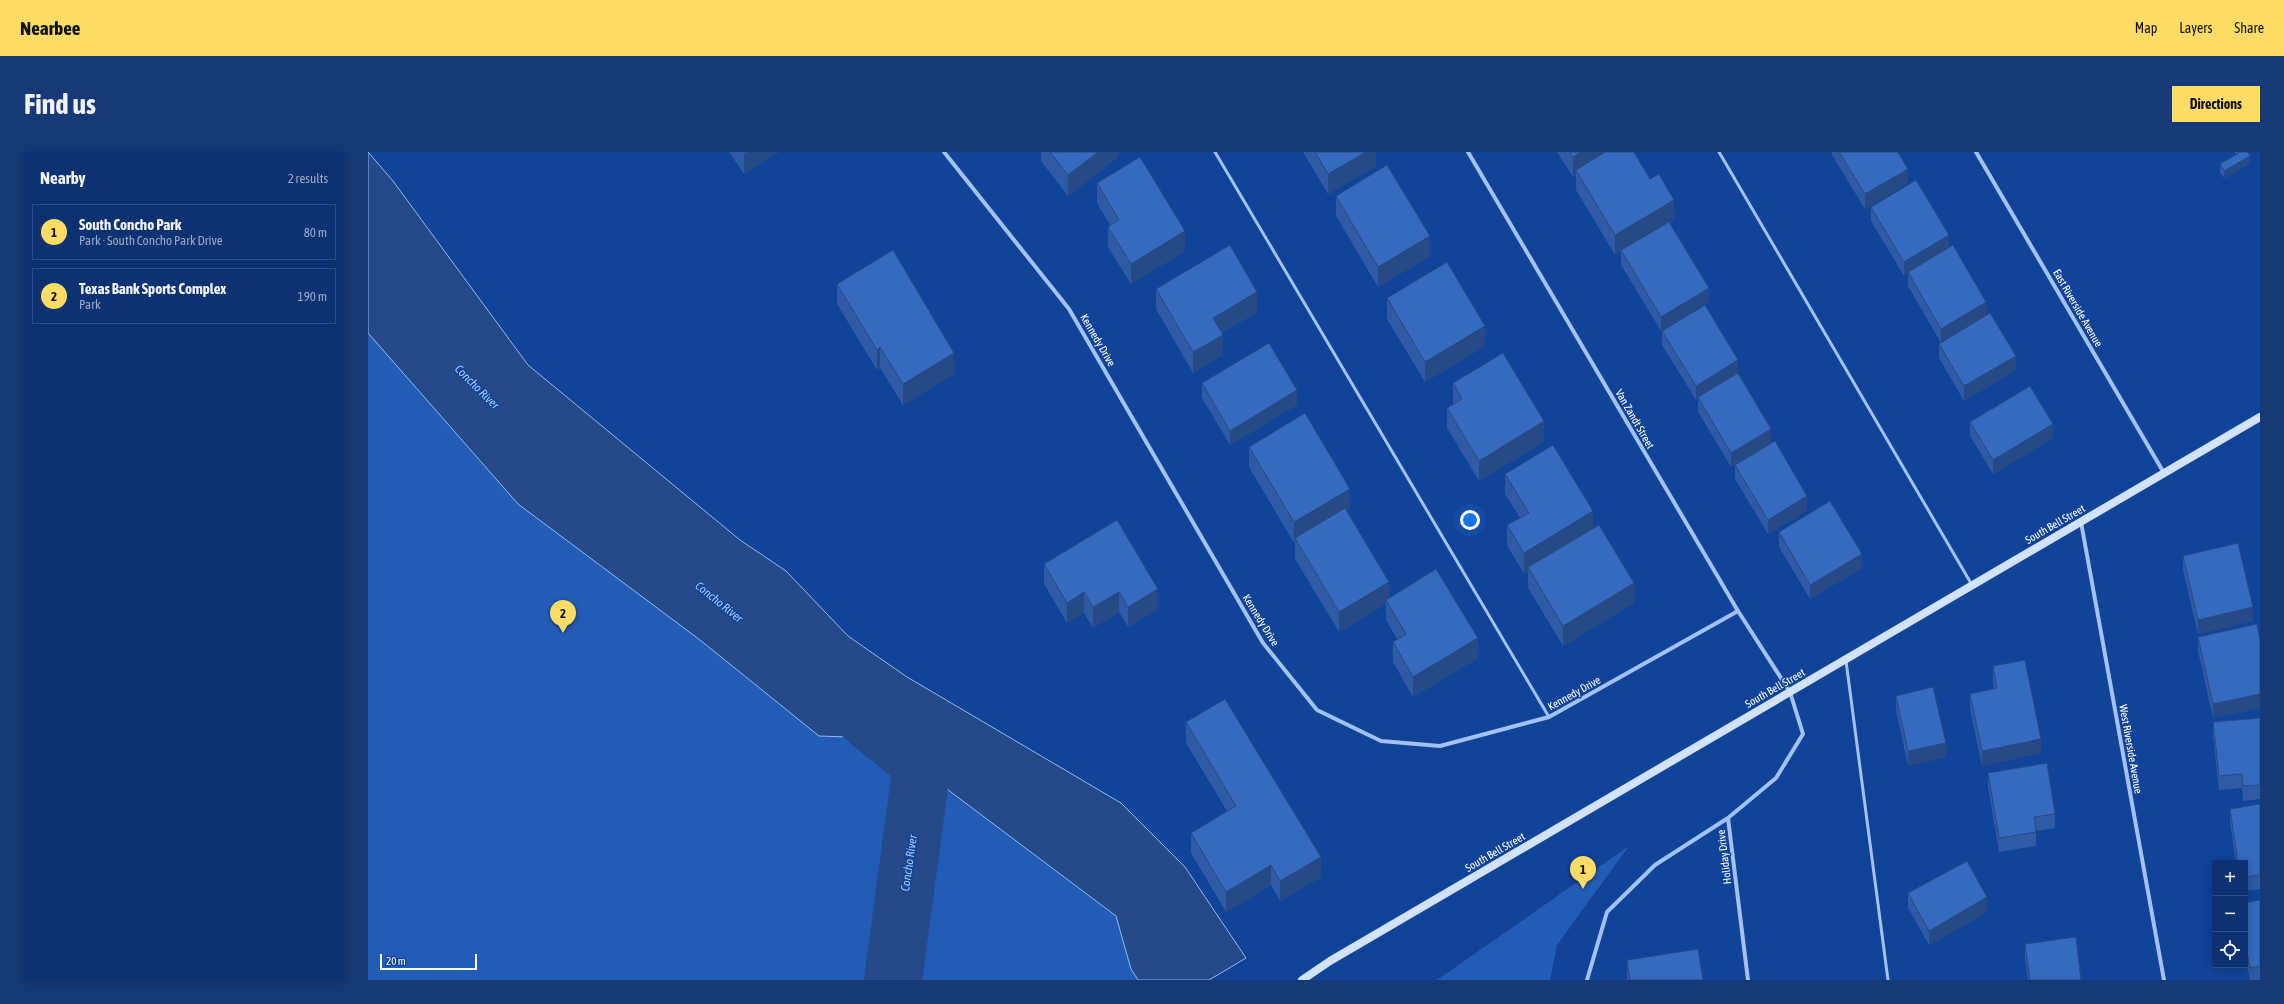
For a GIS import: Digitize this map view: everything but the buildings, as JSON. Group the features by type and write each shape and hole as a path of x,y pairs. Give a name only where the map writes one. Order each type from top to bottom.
{"main road":[{"name":"South Bell Street","path":"1302,980 1330,961 2260,417"}],"street":[{"name":"Kennedy Drive","path":"944,152 1069,309 1263,643 1318,710 1381,742 1440,746 1549,717 1738,612"},
{"name":"Van Zandt Street","path":"1468,152 1738,612 1790,692"},
{"name":"East Riverside Avenue","path":"1976,152 2164,473"},
{"name":"West Riverside Avenue","path":"2081,521 2164,980"},
{"name":"Holiday Drive","path":"1748,980 1728,818 1776,778 1803,734 1790,692"},
{"path":"1588,980 1607,912 1655,865 1728,818"}],"lane":[{"path":"1215,152 1549,717"},
{"path":"1719,152 1972,585"},
{"path":"1846,659 1888,980"}],"shaded area":[{"path":"368,278 1116,916 1131,969 1138,980 368,980"},
{"path":"1629,846 1557,945 1550,980 1437,980"}],"water":[{"path":"368,152 393,181 528,365 740,540 786,571 848,636 907,677 1121,803 1185,867 1246,958 1209,980 1138,980 1131,969 1116,916 879,738 819,736 700,640 518,504 368,333"}],"waterway":[{"name":"Concho River","path":"865,718 922,764 893,980"}],"place":[{"name":"Texas Bank Sports Complex","path":"563,633"},
{"name":"South Concho Park","path":"1583,889"}]}
